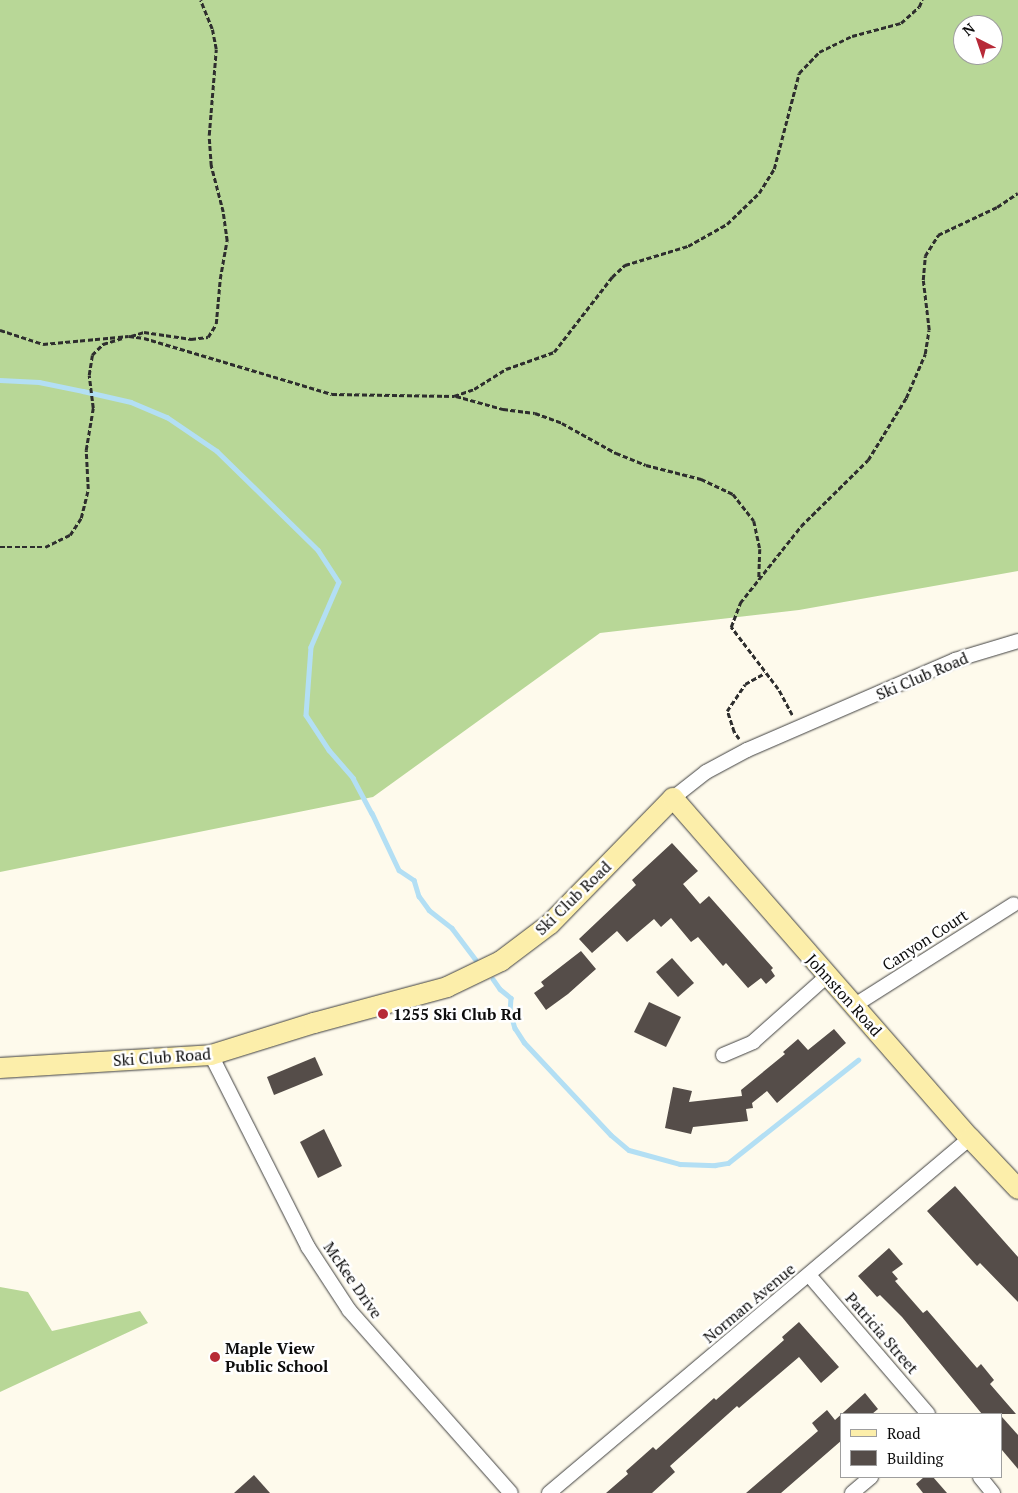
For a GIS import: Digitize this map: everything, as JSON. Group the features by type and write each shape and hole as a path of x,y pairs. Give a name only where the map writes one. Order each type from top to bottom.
{"street":[{"name":"Ski Club Road","path":"0,1068 211,1056 314,1023 447,987 501,961 550,924 673,798 706,772 747,750 955,660 1018,641"},
{"name":"Johnston Road","path":"673,798 827,976 855,1005 970,1138 1018,1189"},
{"name":"Canyon Court","path":"855,1005 1014,904"},
{"path":"722,1056 753,1042 827,976"},
{"name":"McKee Drive","path":"211,1056 308,1247 349,1310 511,1493"},
{"name":"Norman Avenue","path":"548,1493 970,1138"},
{"name":"Patricia Street","path":"809,1275 927,1413"},
{"path":"852,1493 870,1478"},
{"path":"981,1478 993,1493"}],"path":[{"path":"0,547 45,547 70,534 81,518 88,489 86,450 92,404 90,382 92,355 103,344 144,332 191,339 208,336 216,324 220,278 227,241 223,212 211,166 209,135 216,49 212,29 200,0"},
{"path":"454,396 474,389 506,369 554,352 612,277 625,266 688,246 728,224 759,193 774,169 799,74 819,52 852,36 901,23 919,7 922,0"},
{"path":"799,728 778,689 731,627 740,603 801,526 868,460 906,398 925,354 929,330 923,280 925,256 938,235 997,207 1018,193"},
{"path":"0,330 43,344 128,336 144,338 332,394 454,396 504,409 535,413 562,423 616,453 646,465 701,479 733,494 754,521 760,549 759,579"},
{"path":"747,750 734,732 727,711 745,684 765,673"}],"green space":[{"path":"0,0 1018,0 1018,571 799,610 600,633 373,797 0,872"},
{"path":"0,1287 28,1292 52,1331 140,1311 148,1323 0,1392"}],"building":[{"path":"672,843 698,871 683,884 700,904 709,896 773,968 771,970 775,976 766,984 761,978 748,988 726,963 723,966 698,937 691,942 671,918 661,927 654,919 627,942 617,931 592,953 579,939 636,885 632,880"},
{"path":"581,951 596,969 568,994 546,1010 534,993 544,986 541,982"},
{"path":"672,958 694,983 678,997 656,972"},
{"path":"649,1002 681,1017 666,1047 634,1032"},
{"path":"834,1029 846,1043 777,1103 767,1091 752,1103 753,1108 746,1109 748,1121 693,1127 691,1134 665,1128 673,1087 692,1091 689,1102 742,1096 741,1090 785,1054 783,1052 798,1039 808,1050"},
{"path":"315,1057 323,1075 274,1095 267,1077"},
{"path":"324,1129 342,1166 318,1178 300,1142"},
{"path":"955,1186 1018,1257 1018,1302 980,1263 977,1266 927,1211"},
{"path":"889,1248 903,1264 892,1272 898,1279 895,1281 923,1313 927,1310 977,1368 981,1364 994,1380 990,1384 1016,1414 981,1413 902,1317 880,1295 877,1297 858,1276"},
{"path":"799,1322 839,1367 821,1383 799,1357 739,1408 737,1406 670,1466 675,1472 652,1493 606,1493 628,1474 626,1471 653,1447 656,1450 714,1398 716,1400 784,1340 782,1337"},
{"path":"865,1393 878,1409 873,1413 843,1413"},
{"path":"827,1410 835,1420 840,1416 840,1442 781,1493 746,1493 818,1431 812,1423"},
{"path":"1003,1418 1018,1435 1018,1469 1003,1451"},
{"path":"254,1475 270,1493 234,1493"},
{"path":"923,1478 934,1478 947,1493 923,1493 916,1484"}],"waterway":[{"path":"0,380 39,382 83,391 131,402 167,417 217,451 318,550 339,582 311,647 306,715 329,750 353,778 399,870 414,880 419,896 429,910 452,928 475,959"},
{"path":"493,979 500,989 511,998 510,1011 515,1028 524,1042 611,1135 629,1150 680,1164 715,1165 728,1163 858,1060"}],"place":[{"name":"1255 Ski Club Rd","path":"383,1014"},
{"name":"Maple View Public School","path":"215,1357"}]}
